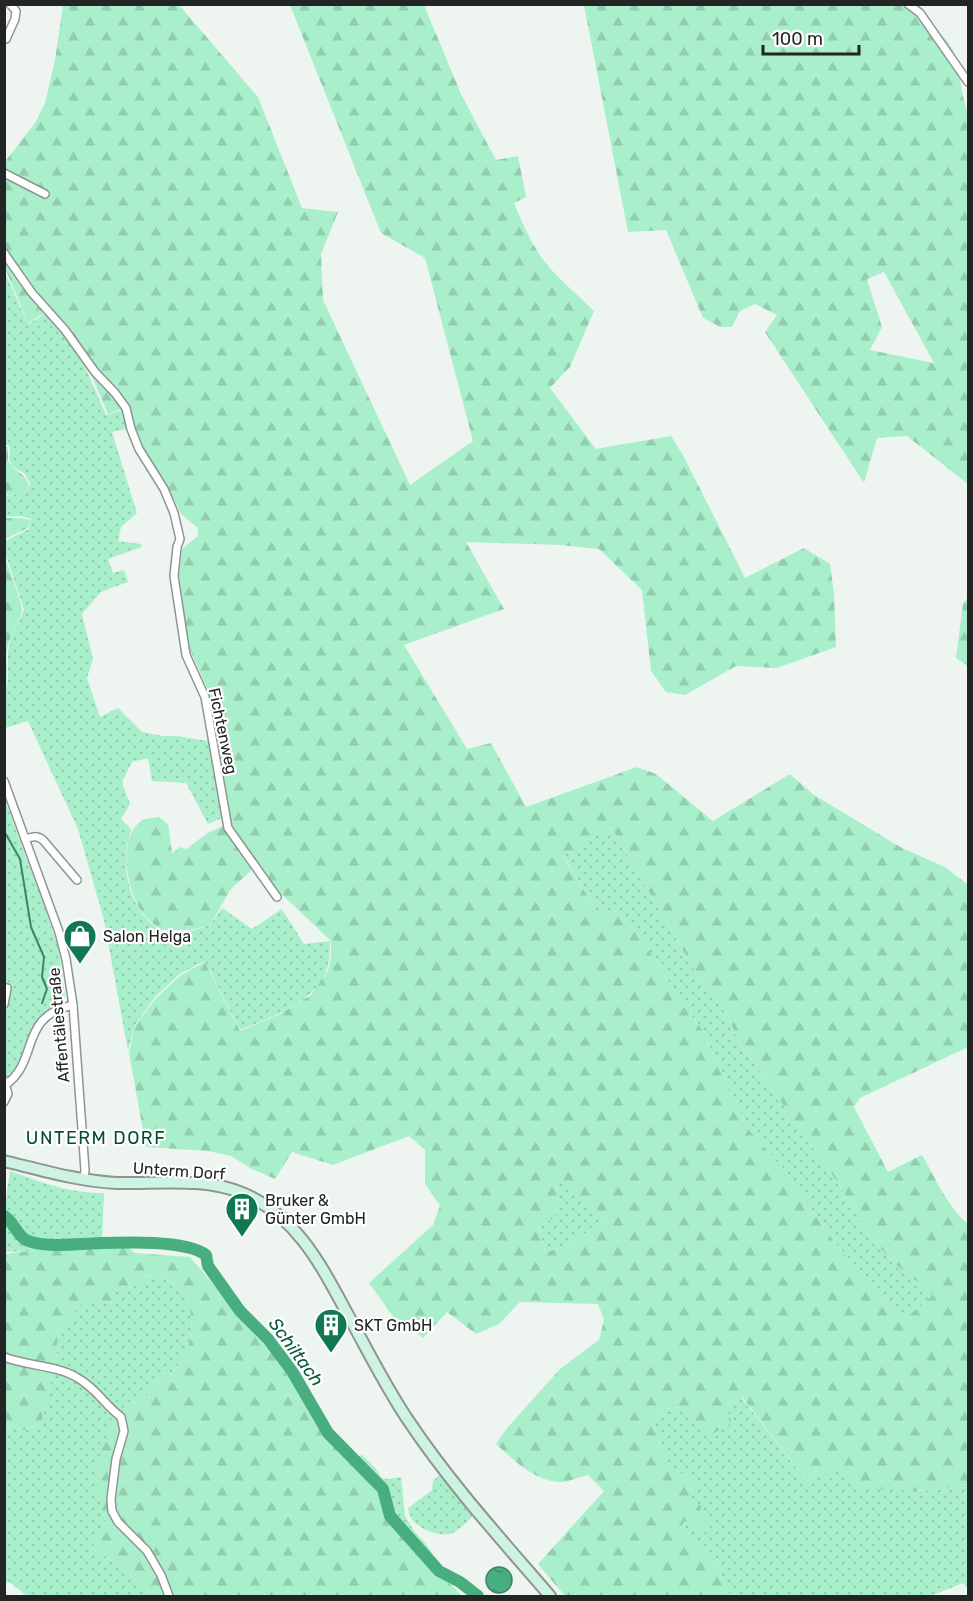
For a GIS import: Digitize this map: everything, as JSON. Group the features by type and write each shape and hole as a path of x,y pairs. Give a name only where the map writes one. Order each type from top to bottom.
{"main road":[{"name":"Unterm Dorf","path":"4,1161 84,1179 114,1183 178,1183 228,1188 258,1200 289,1223 319,1263 407,1419 454,1484 550,1596"}],"street":[{"path":"5,39 15,19 16,11 10,4"},
{"path":"908,4 920,13 969,82"},
{"path":"4,173 45,194"},
{"name":"Fichtenweg","path":"4,253 32,293 65,330 95,372 116,393 126,408 139,449 164,489 174,513 180,539 174,576 186,655 205,698 228,828 276,897"},
{"name":"Affentälestraße","path":"4,781 59,932 66,959 73,1005 84,1179"},
{"path":"25,839 40,837 77,880"},
{"path":"4,1004 7,987"},
{"path":"4,1102 8,1094 5,1084 14,1079 27,1054 35,1030 42,1020 59,1008 73,1005"},
{"path":"4,1357 76,1376 102,1397 111,1410 121,1417 124,1431 116,1459 111,1499 112,1511 118,1522 147,1551 161,1575 169,1596"}],"green space":[{"path":"63,5 179,5 258,97 302,208 338,212 321,254 323,300 410,485 473,441 425,258 381,233 290,5 424,5 461,94 496,160 518,156 526,197 514,203 532,242 551,269 594,311 570,367 550,388 596,449 671,436 683,455 745,578 804,548 830,564 834,594 836,647 777,668 736,666 685,695 666,692 651,671 642,590 599,549 560,545 466,542 504,609 404,645 467,749 491,743 526,807 637,767 656,774 713,821 790,774 814,795 902,848 945,867 968,885 968,1047 860,1098 854,1107 888,1172 922,1155 948,1201 968,1224 968,1487 917,1491 859,1488 838,1468 807,1481 742,1397 726,1406 732,1423 707,1437 681,1407 664,1409 654,1424 668,1464 697,1484 689,1498 701,1506 700,1514 707,1522 705,1533 685,1521 680,1527 718,1560 724,1587 731,1596 565,1596 538,1564 604,1491 588,1475 563,1482 542,1478 525,1469 496,1444 507,1428 560,1369 599,1340 604,1320 598,1304 520,1302 499,1324 476,1334 447,1312 423,1338 393,1316 369,1283 433,1225 440,1206 425,1184 425,1150 409,1136 333,1165 292,1152 275,1179 250,1168 231,1156 208,1151 146,1147 129,1053 135,1026 157,997 181,975 205,962 240,1031 280,1014 311,995 328,971 331,941 254,868 231,889 210,925 191,930 161,930 141,910 132,893 127,871 127,848 134,828 141,821 159,817 168,824 172,853 180,847 186,849 206,834 231,822 215,738 225,738 222,717 212,717 206,686 188,645 179,575 182,549 198,536 198,528 181,514 171,493 139,444 128,407 108,414 88,368 94,362 51,309 28,323 5,268 4,163 35,123 45,103 55,60","holes":["611,827 697,974 728,1016 738,1041 838,1183 871,1238 893,1262 933,1295 907,1317 888,1309 874,1286 838,1247 784,1170 749,1130 701,1028 684,1006 643,941 619,912 596,910 563,856","558,1180 604,1218 579,1239 546,1253 538,1227 555,1217"]},
{"path":"584,5 906,5 911,8 939,33 953,50 968,114 968,484 907,436 877,438 864,483 765,332 777,315 755,304 740,311 732,327 720,327 703,318 666,230 628,232","holes":["884,272 934,363 870,350 882,327 867,279"]},
{"path":"4,270 28,324 48,312 75,347 106,415 123,410 130,428 112,432 137,513 121,527 118,541 141,544 142,547 108,559 113,573 124,570 128,582 101,592 82,614 93,659 87,678 100,717 118,708 142,732 208,741 221,798 224,817 208,824 186,783 152,781 148,758 132,762 122,782 130,804 121,819 131,829 126,862 129,885 137,906 160,931 191,931 210,925 222,908 252,929 282,909 304,944 330,941 327,969 322,981 313,991 291,1007 240,1030 205,961 181,973 156,996 135,1025 128,1051 104,920 78,829 28,721 5,728 8,651 12,635 24,610 5,556 5,541 29,529 31,519 20,516 5,517 5,496 23,494 30,483 25,474 13,467 9,459 9,446 5,444"},
{"path":"4,446 8,447 8,460 13,468 24,476 29,484 22,495 5,495"},
{"path":"5,518 31,520 28,528 5,539"},
{"path":"5,558 22,611 8,646 5,693"},
{"path":"968,597 968,666 956,658 963,604"},
{"path":"4,797 59,950 65,996 36,1022 11,1078 4,1075 4,1009 7,999 4,998"},
{"path":"611,827 697,974 728,1016 738,1041 838,1183 871,1238 893,1262 933,1295 907,1317 888,1309 874,1286 838,1247 784,1170 749,1130 701,1028 684,1006 643,941 619,912 596,910 563,855"},
{"path":"10,1171 67,1189 104,1193 102,1239 68,1242 30,1251 5,1252 5,1205"},
{"path":"558,1179 604,1218 579,1239 546,1253 538,1227 555,1217"},
{"path":"105,1240 125,1245 135,1253 190,1257 236,1314 289,1371 326,1431 381,1490 382,1501 391,1520 462,1596 145,1596 148,1589 93,1547 105,1521 94,1477 111,1419 124,1407 149,1394 161,1374 172,1372 182,1361 189,1345 191,1316 189,1306 181,1290 174,1284 163,1279 143,1276 143,1282 116,1292 109,1305 90,1298 78,1307 58,1333 56,1358 41,1424 24,1430 5,1425 4,1254"},
{"path":"142,1276 166,1280 181,1290 191,1316 189,1345 180,1363 172,1372 161,1374 149,1394 124,1407 101,1506 105,1521 93,1547 148,1589 145,1596 27,1596 8,1581 5,1585 5,1425 24,1430 41,1424 56,1358 58,1333 78,1307 90,1298 143,1282"},
{"path":"741,1397 807,1481 838,1468 917,1491 968,1487 968,1589 963,1583 931,1596 731,1596 724,1587 718,1560 680,1527 684,1521 700,1514 689,1498 696,1484 668,1464 654,1424 664,1409 726,1406"},
{"path":"362,1455 382,1478 401,1477 405,1516 441,1566 434,1568 391,1520 382,1501 381,1490 351,1460"},
{"path":"441,1473 475,1514 459,1529 448,1534 438,1534 421,1527 412,1519 408,1508 432,1490 433,1481"}],"water":[{"path":"499,1567 508,1571 512,1580 508,1589 499,1593 490,1589 486,1580 490,1571"}],"waterway":[{"path":"4,831 20,859 31,927 44,957 42,977 47,989 42,1003"},
{"name":"Schiltach","path":"4,1216 26,1240 39,1244 164,1244 181,1246 206,1255 208,1266 240,1311 268,1339 292,1371 328,1433 383,1489 390,1516 439,1571 460,1582 478,1596"}],"place":[{"name":"Salon Helga","path":"80,965"},
{"name":"Bruker & Günter GmbH","path":"242,1238"},
{"name":"SKT GmbH","path":"331,1354"}],"district":[{"name":"UNTERM DORF","path":"96,1138"}]}
